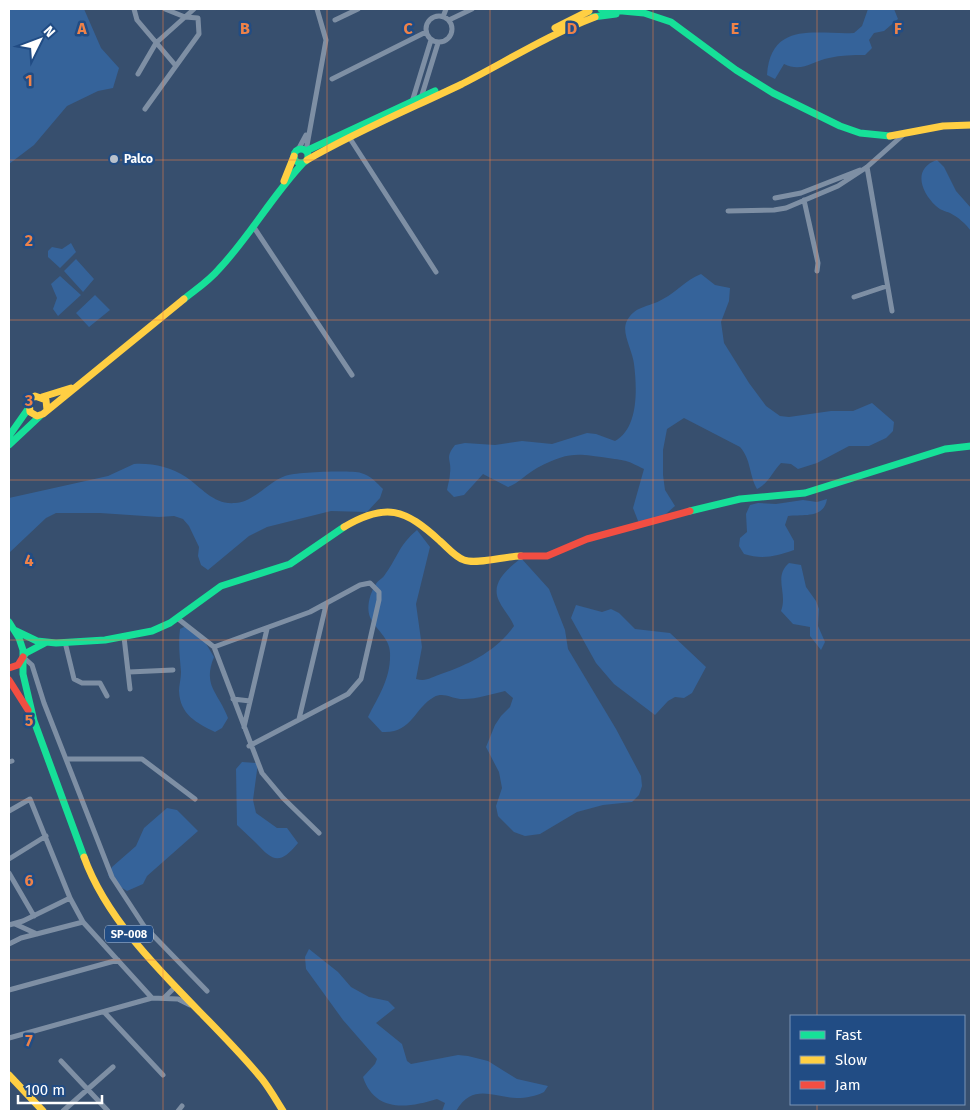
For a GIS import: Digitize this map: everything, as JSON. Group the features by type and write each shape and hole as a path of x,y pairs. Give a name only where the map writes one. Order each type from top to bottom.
{"main road":[{"path":"282,186 305,162 590,10 590,15 599,12 644,13 671,22 750,80 840,126 872,136 903,135 932,127 971,125"},
{"path":"9,445 47,410 218,271 282,186 301,152 463,83 560,30 599,12"},
{"path":"301,152 298,162 305,162"},
{"path":"301,152 305,162"},
{"path":"9,436 17,428 32,398 76,386"},
{"path":"42,396 48,403 47,410"},
{"path":"28,409 33,415 40,416"},
{"path":"11,628 25,637 45,643 124,637 151,632 177,618 221,586 290,564 362,517 377,511 391,511 406,516 463,560 472,562 506,556 547,556 587,539 696,509 740,499 805,493 944,449 971,446"},
{"name":"SP-008","path":"9,622 21,644 24,657 23,674 34,721 86,863 102,896 132,938 175,987 263,1080 282,1111"},
{"path":"9,668 18,665 26,653 45,643"},
{"name":"SP-008","path":"9,680 34,721"},
{"path":"9,1075 43,1111"}],"street":[{"path":"134,9 137,20 176,66"},
{"path":"145,109 199,34 198,18 185,17 165,9"},
{"path":"138,74 156,43 194,9"},
{"path":"301,152 308,133 326,40 317,9"},
{"path":"335,20 358,9"},
{"path":"443,17 446,9"},
{"path":"449,20 472,9"},
{"path":"443,17 449,20 452,30 450,37 438,43 431,40 426,32 426,25 430,19 443,17"},
{"path":"332,79 426,32"},
{"path":"416,102 430,58 431,40"},
{"path":"416,102 430,58 438,43"},
{"path":"728,211 774,210 838,186 865,168 903,135"},
{"path":"349,137 436,272"},
{"path":"775,198 801,193 865,168"},
{"path":"865,168 892,312"},
{"path":"804,200 818,263 816,271"},
{"path":"253,226 352,375"},
{"path":"854,297 887,286"},
{"path":"214,647 267,629 326,605 367,583 375,586 379,592 379,600 359,684 348,694 250,746"},
{"path":"299,719 326,605"},
{"path":"177,618 214,647 250,746 266,780 319,833"},
{"path":"243,728 267,629"},
{"path":"124,637 130,690"},
{"path":"65,642 74,679 82,683 100,684 107,696"},
{"path":"24,657 32,665 44,703 104,860 121,892 144,926 207,991"},
{"path":"129,672 173,670"},
{"path":"233,699 250,701"},
{"path":"67,759 142,759 195,798"},
{"path":"9,811 30,799 70,898 84,922 152,998"},
{"path":"9,859 46,836"},
{"path":"9,873 34,916"},
{"path":"9,889 17,887"},
{"path":"12,925 70,898"},
{"path":"9,944 20,938 84,922"},
{"path":"12,925 37,934"},
{"path":"9,990 118,960"},
{"path":"164,998 175,987"},
{"path":"9,1038 152,998 184,1001 195,1008"},
{"path":"105,1012 163,1075"},
{"path":"61,1061 108,1111"},
{"path":"63,1111 113,1067"},
{"path":"178,1111 182,1106"}],"shaded area":[{"path":"9,9 84,9 101,48 119,68 113,88 98,91 67,106 34,145 9,164"},
{"path":"868,9 894,9 898,19 884,31 874,33 869,40 872,48 865,55 847,55 823,59 802,67 784,64 775,79 767,75 770,57 777,46 787,38 798,34 811,33 854,33 862,26"},
{"path":"937,160 944,167 956,191 971,208 971,231 956,217 938,207 926,194 923,187 922,174 924,168"},
{"path":"71,243 76,252 60,268 48,257 48,251 52,247 62,249"},
{"path":"76,259 94,279 83,292 64,271"},
{"path":"701,274 715,285 730,288 729,301 721,322 724,343 766,406 780,416 789,417 831,411 853,411 872,403 894,422 893,431 886,438 869,446 849,446 817,463 798,469 791,464 781,463 767,481 757,489 744,452 740,447 684,418 667,429 663,450 665,490 675,506 659,520 640,526 633,508 644,469 623,460 587,455 564,456 537,468 508,487 483,474 464,495 454,497 447,490 450,477 449,456 455,445 465,443 495,445 522,441 552,444 587,433 596,434 615,441 623,435 629,427 635,407 636,395 634,364 625,332 626,323 629,317 637,310 663,299"},
{"path":"60,276 81,295 58,316 53,309 57,298 51,284"},
{"path":"95,295 110,310 89,327 76,313"},
{"path":"134,464 148,464 168,468 186,477 214,499 228,503 242,502 255,496 285,476 300,473 361,473 371,478 383,489 380,498 367,512 331,511 267,527 249,536 208,570 201,565 198,556 199,547 189,526 183,519 174,516 56,513 46,518 9,553 9,498 108,476"},
{"path":"827,499 822,510 817,513 788,516 785,525 794,541 794,550 757,557 744,554 739,546 740,538 747,532 746,514 750,505 803,500 817,502"},
{"path":"417,530 430,547 416,604 422,647 416,679 429,679 472,661 491,650 507,635 514,626 499,601 497,588 502,576 521,558 549,589 565,630 568,649 616,729 641,776 642,786 639,795 632,802 603,805 577,812 540,834 525,836 514,832 498,816 496,806 502,788 499,772 486,747 495,725 510,707 513,698 505,691 466,699 444,695 434,697 406,725 392,732 382,732 368,717 380,694 390,662 388,643 370,617 368,609 369,600 377,583 406,542"},
{"path":"789,563 801,565 806,587 819,609 818,626 825,642 821,650 810,636 810,627 793,624 781,611 783,604 782,574 784,568"},
{"path":"576,605 602,612 611,609 619,613 635,629 670,633 706,667 692,693 684,698 675,697 668,701 655,715 614,684 596,663 571,618"},
{"path":"188,625 202,637 214,657 210,675 211,682 228,718 222,728 215,732 191,717 186,712 180,699 180,629"},
{"path":"242,762 258,763 253,800 256,813 277,828 287,828 298,843 281,858 272,857 237,825 236,769"},
{"path":"167,808 177,810 198,831 147,876 143,884 127,891 113,882 108,875 112,867 136,846 144,828"},
{"path":"309,949 338,972 351,987 369,997 388,1001 395,1008 376,1023 402,1044 407,1061 411,1064 458,1055 468,1056 488,1061 517,1079 548,1086 544,1092 524,1098 476,1094 462,1102 456,1111 442,1111 445,1103 437,1099 404,1105 384,1102 368,1089 363,1077 377,1059 343,1020 306,969 305,957"}],"traffic: fast":[{"path":"601,9 644,13 671,22 736,70 773,93 840,126 860,133 890,136"},
{"path":"593,17 616,14"},
{"path":"306,151 435,91"},
{"path":"301,149 306,151 308,156 306,161 301,163 296,161 294,156 296,151 301,149"},
{"path":"184,299 211,277 230,256 303,163"},
{"path":"9,436 28,409"},
{"path":"9,445 40,416"},
{"path":"690,511 740,499 805,493 945,449 971,446"},
{"path":"14,630 37,641 56,643 105,640 152,631 170,623 221,586 290,564 344,527"},
{"path":"9,622 19,638 23,650 23,674 34,721 84,857"},
{"path":"23,657 26,653 45,643"}],"traffic: slow":[{"path":"555,28 589,11"},
{"path":"307,160 364,130 462,84 544,40 595,17"},
{"path":"890,136 943,126 971,125"},
{"path":"284,181 294,156"},
{"path":"47,410 46,400 35,396 29,401 30,412 37,416 43,414 184,299"},
{"path":"42,397 71,388"},
{"path":"344,527 372,514 395,513 405,516 428,530 461,559 483,561 521,556"},
{"path":"84,857 98,888 117,918 139,947 239,1053 265,1083 283,1111"},
{"path":"9,1075 43,1111"}],"traffic: jam":[{"path":"521,556 547,556 587,539 690,511"},
{"path":"9,668 18,665 23,657"},
{"path":"9,680 28,710"}],"place":[{"name":"Palco","path":"114,159"}]}
